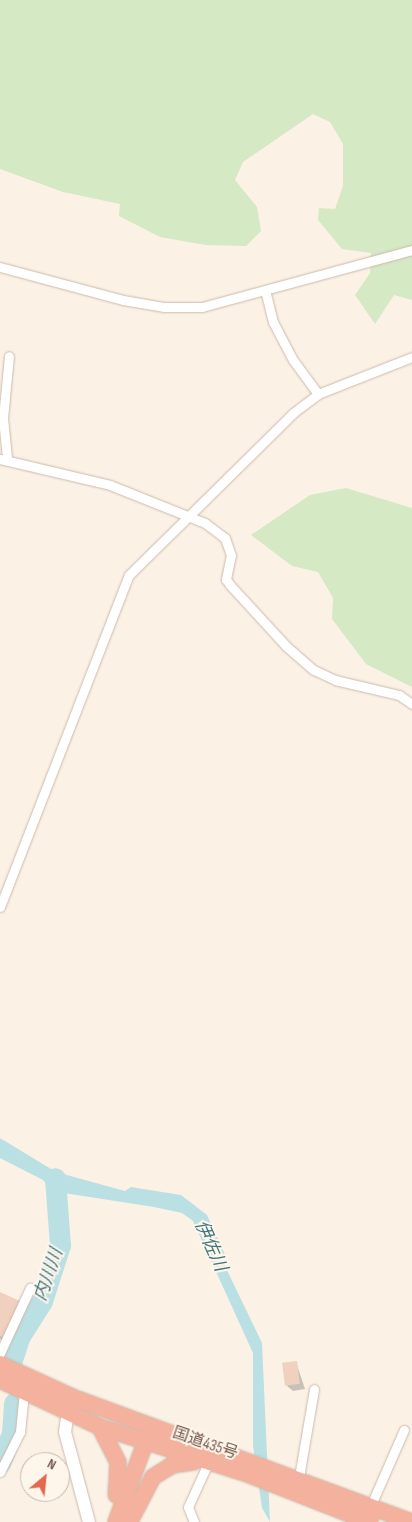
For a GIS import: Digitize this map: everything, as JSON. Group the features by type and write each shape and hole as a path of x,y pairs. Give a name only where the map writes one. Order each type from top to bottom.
{"highway":[{"name":"国道435号","path":"0,1364 72,1397 248,1458 412,1522"},
{"name":"国道435号","path":"0,1380 66,1413 100,1427 147,1444 250,1475 370,1522"},
{"path":"100,1427 112,1443 120,1472 109,1522"},
{"path":"126,1521 147,1444 154,1427"},
{"path":"126,1521 142,1492 159,1472 179,1463 208,1463"}],"main road":[{"path":"72,1397 66,1413 65,1432 89,1522"}],"street":[{"path":"0,267 164,308 202,307 266,292 412,250"},
{"path":"266,292 273,322 288,353 318,394"},
{"path":"9,356 3,418 4,458 110,485 187,515 225,538 231,555 226,579 230,585 314,670 399,695 412,704"},
{"path":"0,907 129,575 187,515 318,394 412,357"},
{"path":"0,1353 30,1288"},
{"path":"298,1477 314,1389"},
{"path":"0,1472 20,1432 24,1392"},
{"path":"370,1505 404,1430"},
{"path":"194,1522 188,1507 208,1463"}],"green space":[{"path":"0,0 412,0 412,300 394,295 375,324 355,295 370,273 371,253 342,249 318,220 319,208 335,209 343,186 343,144 330,122 313,114 243,162 235,180 257,207 261,231 246,246 206,245 160,237 119,216 120,204 63,192 0,169"},
{"path":"346,488 412,508 412,687 366,664 332,619 333,598 318,572 292,566 251,535 310,495"}],"water":[{"name":"伊佐川","path":"0,1138 56,1172 125,1191 131,1187 181,1195 207,1215 226,1257 225,1266 262,1343 270,1522 262,1508 253,1446 253,1353 193,1221 182,1213 154,1207 51,1191 43,1180 0,1158"}],"building":[{"path":"0,1292 20,1301 3,1337 0,1336"},
{"path":"297,1361 300,1384 285,1386 282,1363"}],"waterway":[{"name":"内川川","path":"10,1366 20,1336 42,1301 60,1245 55,1178"},
{"name":"内川川","path":"0,1463 12,1433 14,1403"}]}
